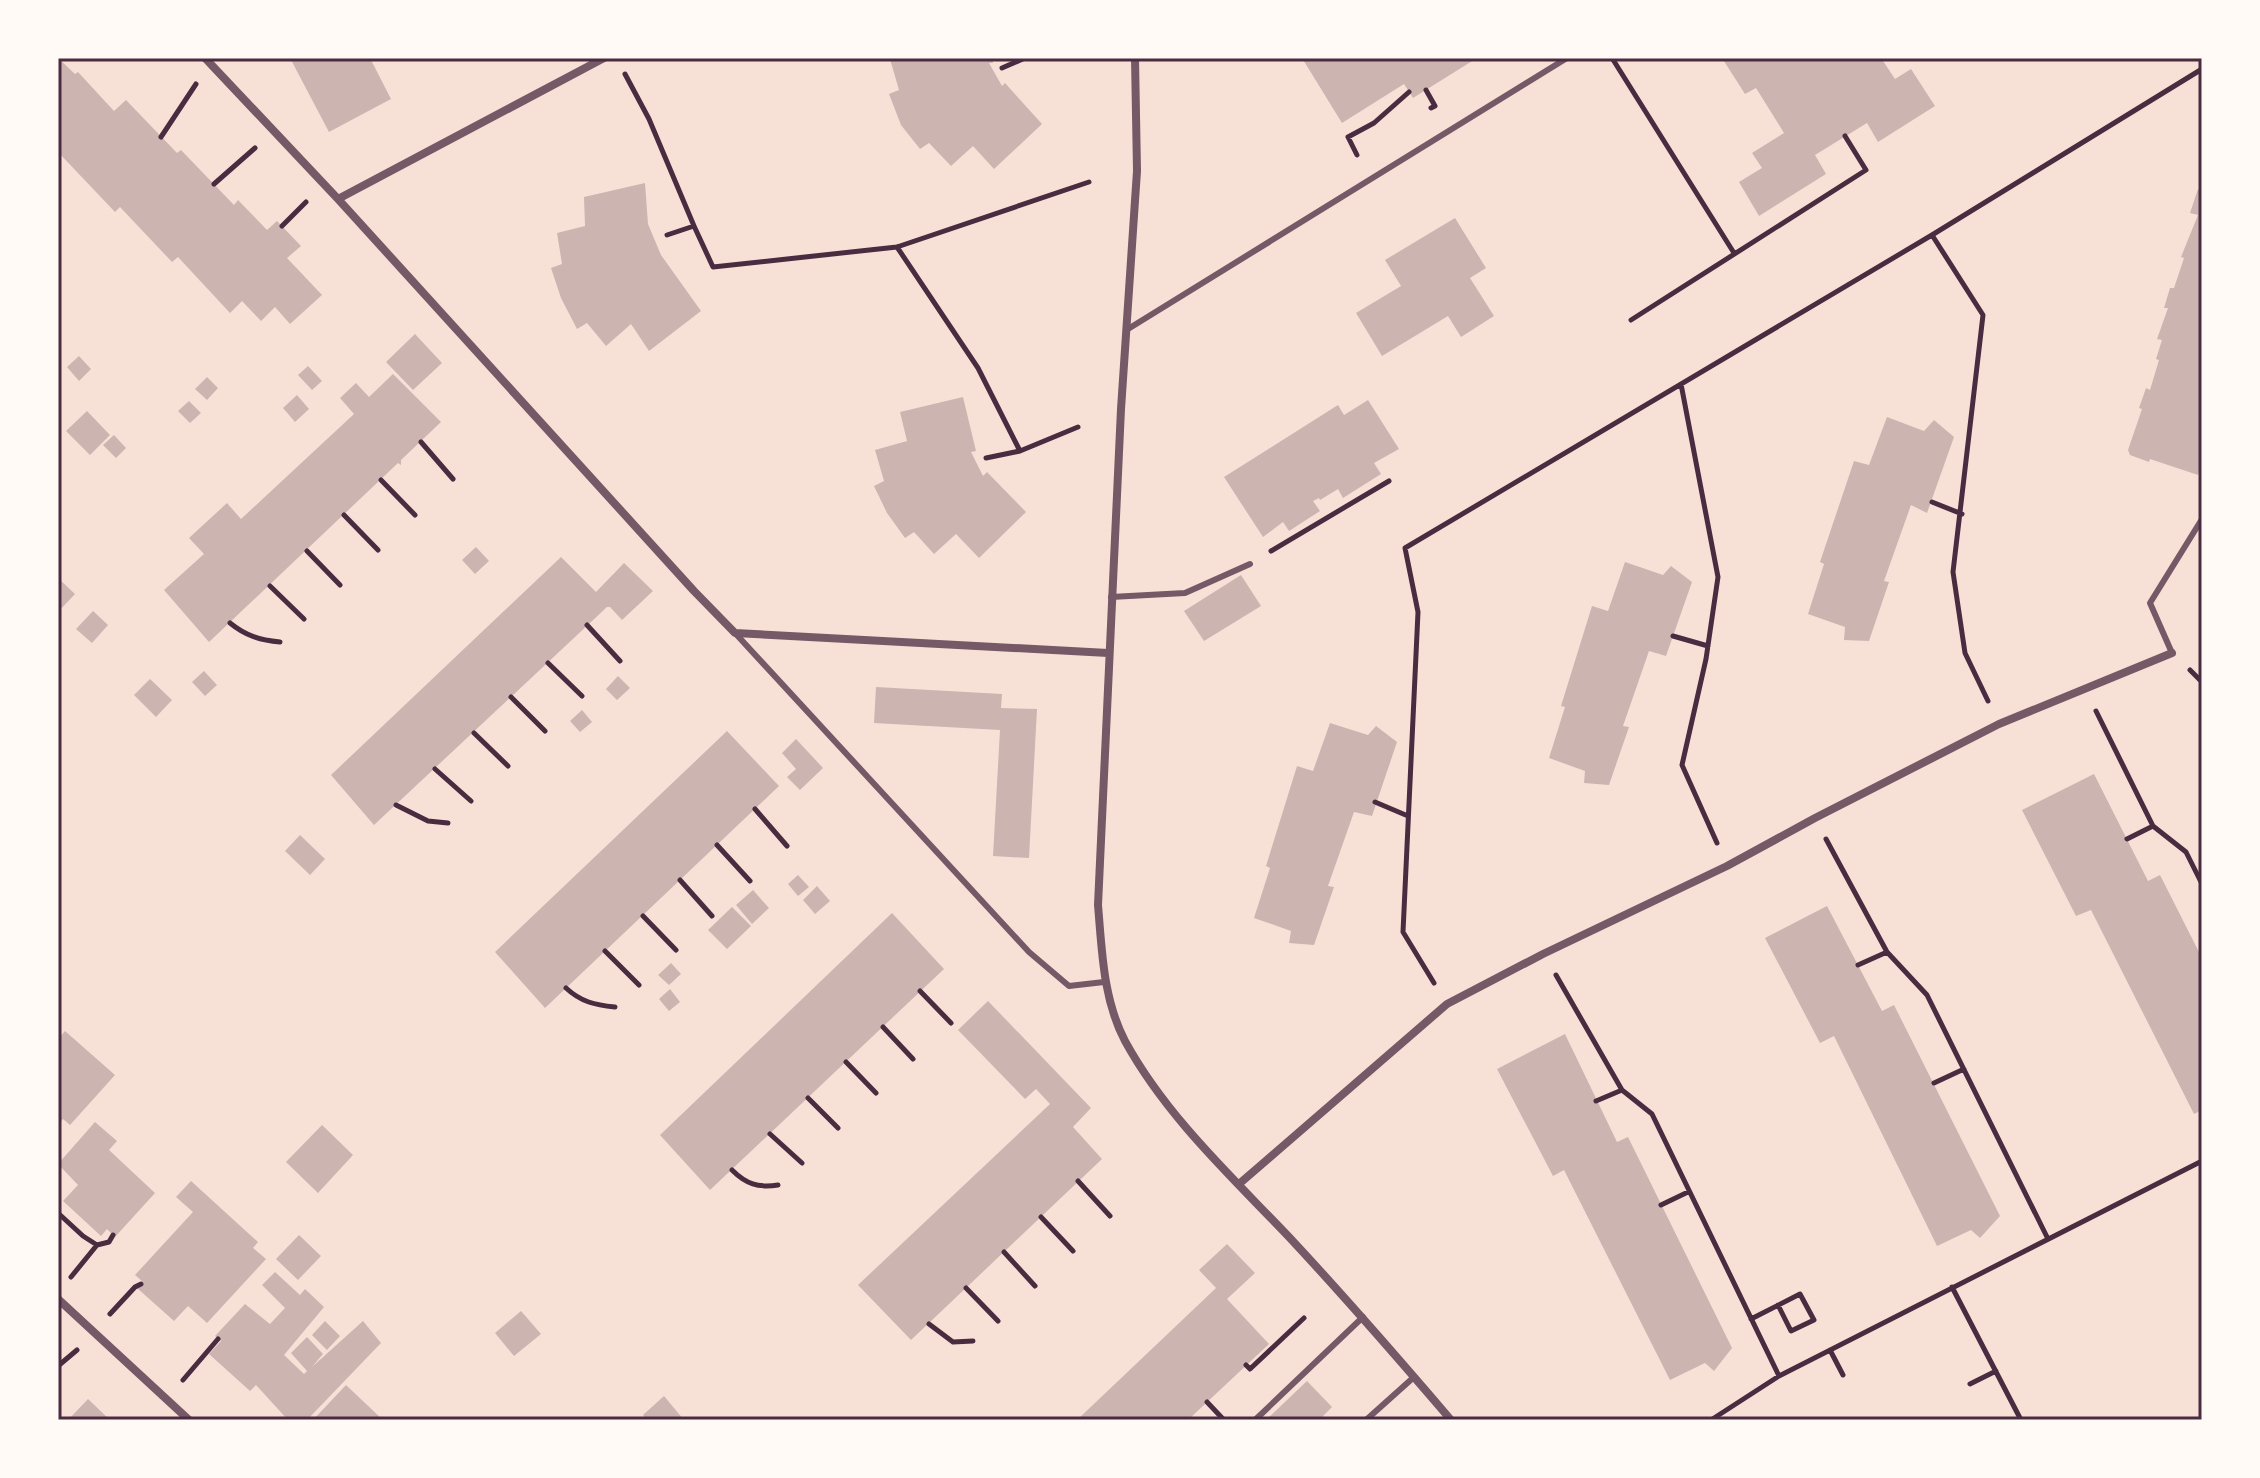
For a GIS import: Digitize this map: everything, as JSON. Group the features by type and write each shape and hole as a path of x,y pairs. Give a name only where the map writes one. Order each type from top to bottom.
{"street":[{"path":"338,199 604,58"},
{"path":"1135,58 1137,171 1108,653 1098,905 1104,982 1124,1039 1157,1092 1363,1317 1451,1420"},
{"path":"208,61 735,633 1108,653"},
{"path":"1239,1184 1447,1004 1543,954 1727,866 1999,724 2172,653"},
{"path":"58,1299 189,1420"}],"lane":[{"path":"1128,329 1567,58"},
{"path":"2172,653 2150,603 2202,519"},
{"path":"1111,597 1185,593 1250,564"},
{"path":"735,633 1029,952 1069,986 1104,982"},
{"path":"1255,1420 1363,1317"},
{"path":"1366,1420 1414,1377"}],"path":[{"path":"1002,68 1025,58"},
{"path":"1612,58 1734,253"},
{"path":"161,137 208,61"},
{"path":"1447,1004 1403,932 1418,612 1405,548 1932,235 2202,69"},
{"path":"623,70 649,119 713,267 897,247 1089,182"},
{"path":"1422,114 1435,106 1426,90"},
{"path":"1357,155 1348,137 1374,123 1409,92"},
{"path":"214,184 274,131"},
{"path":"1631,320 1866,170 1845,136"},
{"path":"667,235 694,226"},
{"path":"1932,235 1983,315 1953,572 1965,653 1999,724"},
{"path":"897,247 978,368 1020,451"},
{"path":"1681,383 1718,577 1708,646 1682,765 1727,866"},
{"path":"986,458 1020,451 1078,427"},
{"path":"421,442 453,479"},
{"path":"381,480 415,515"},
{"path":"1250,564 1389,481"},
{"path":"1932,502 1962,514"},
{"path":"344,515 378,550"},
{"path":"307,551 340,585"},
{"path":"270,586 304,619"},
{"path":"230,623 241,632 260,640 280,642"},
{"path":"587,625 620,661"},
{"path":"1673,636 1708,646"},
{"path":"548,663 582,696"},
{"path":"2085,689 2153,826 2186,852 2202,884"},
{"path":"511,697 545,731"},
{"path":"474,733 508,766"},
{"path":"435,769 471,801"},
{"path":"1375,802 1408,816"},
{"path":"396,805 428,821 448,823"},
{"path":"755,809 787,846"},
{"path":"1815,818 1887,952 1927,995 2048,1239"},
{"path":"2127,839 2153,826"},
{"path":"717,845 750,881"},
{"path":"680,880 712,916"},
{"path":"643,916 676,950"},
{"path":"605,951 639,985"},
{"path":"1858,965 1887,952"},
{"path":"1543,954 1622,1090 1652,1114 1779,1376"},
{"path":"566,988 586,1002 615,1007"},
{"path":"920,991 951,1023"},
{"path":"883,1027 913,1059"},
{"path":"846,1062 876,1093"},
{"path":"1934,1083 1964,1069"},
{"path":"1596,1101 1622,1090"},
{"path":"808,1098 838,1128"},
{"path":"770,1134 802,1163"},
{"path":"1711,1420 1779,1376 2202,1161"},
{"path":"732,1170 742,1180 761,1187 778,1185"},
{"path":"1078,1181 1110,1216"},
{"path":"1661,1205 1688,1192"},
{"path":"58,1213 97,1245"},
{"path":"1041,1217 1073,1251"},
{"path":"68,1281 97,1245 109,1242 113,1235"},
{"path":"1004,1252 1035,1286"},
{"path":"93,1332 141,1284"},
{"path":"1952,1287 2021,1420"},
{"path":"966,1288 998,1321"},
{"path":"1751,1319 1778,1305 1800,1294 1814,1320 1791,1331 1778,1305"},
{"path":"1246,1365 1250,1369 1304,1318"},
{"path":"929,1324 953,1342 973,1341"},
{"path":"167,1399 218,1339"},
{"path":"1830,1350 1843,1375"},
{"path":"1970,1384 1996,1371"},
{"path":"1207,1402 1224,1420"}],"building":[{"path":"58,58 75,74 78,72 114,111 126,100 177,153 181,150 234,205 238,200 267,230 277,221 301,246 287,258 322,295 290,324 275,307 261,321 242,301 230,313 178,257 172,262 120,207 115,212 58,152"},
{"path":"290,58 370,58 391,99 329,132"},
{"path":"992,58 993,63 989,63 1002,86 1005,83 1042,124 994,169 973,146 951,166 929,143 920,149 901,125 889,94 899,90 890,59"},
{"path":"1302,58 1477,58 1413,98 1404,84 1342,123"},
{"path":"1722,58 1881,58 1895,79 1911,69 1935,106 1878,142 1867,123 1815,155 1826,174 1759,216 1739,182 1762,168 1752,153 1784,133 1756,88 1745,94"},
{"path":"645,183 648,224 661,255 701,311 649,351 631,324 606,346 587,323 577,329 561,298 551,268 562,264 557,233 585,226 584,197"},
{"path":"2198,189 2202,190 2202,463 2198,475 2150,459 2149,462 2130,455 2128,450 2142,409 2139,408 2146,388 2150,390 2159,360 2156,359 2162,340 2157,339 2168,308 2164,308 2170,288 2174,288 2184,258 2181,257 2198,215 2190,213"},
{"path":"1455,218 1486,268 1470,278 1494,316 1461,337 1448,316 1382,356 1356,313 1401,286 1385,260"},
{"path":"415,334 442,363 413,390 386,362"},
{"path":"79,356 91,369 79,381 67,367"},
{"path":"308,366 322,381 312,390 298,375"},
{"path":"393,374 441,422 401,460 401,465 398,463 209,642 164,590 204,554 189,538 227,503 241,519 354,414 340,398 356,383 369,397"},
{"path":"207,377 218,388 207,400 195,389"},
{"path":"297,395 309,409 295,422 283,408"},
{"path":"963,397 976,451 971,452 983,476 987,472 1026,512 979,558 956,534 934,554 914,532 905,538 887,513 874,486 884,481 875,450 907,441 900,412"},
{"path":"1368,400 1399,449 1374,463 1381,474 1343,498 1338,489 1313,501 1320,511 1289,531 1283,522 1263,537 1224,477 1338,405 1344,415"},
{"path":"189,401 201,413 190,423 178,411"},
{"path":"87,411 110,435 90,455 66,431"},
{"path":"1887,417 1924,431 1934,420 1954,437 1927,513 1911,505 1884,581 1889,582 1869,641 1844,640 1845,627 1808,614 1824,564 1820,562 1854,461 1869,465"},
{"path":"114,435 126,448 116,458 103,445"},
{"path":"476,547 489,561 475,574 462,560"},
{"path":"561,557 596,592 624,563 653,591 622,620 607,607 374,825 331,775"},
{"path":"1625,562 1663,575 1671,566 1692,582 1666,656 1649,651 1623,726 1629,727 1609,785 1584,783 1585,771 1549,758 1565,707 1561,706 1592,606 1608,611"},
{"path":"1241,575 1261,606 1204,641 1184,611"},
{"path":"58,578 75,594 58,612"},
{"path":"93,611 108,625 92,643 76,629"},
{"path":"204,671 217,685 205,696 192,682"},
{"path":"618,676 630,688 617,700 606,689"},
{"path":"150,679 172,700 156,717 134,695"},
{"path":"876,687 1002,694 1001,708 1037,709 1029,858 993,856 1000,730 874,723"},
{"path":"582,710 592,722 580,732 570,721"},
{"path":"1330,723 1368,735 1376,726 1397,742 1372,816 1354,812 1328,886 1334,887 1314,945 1289,943 1291,931 1254,918 1270,868 1266,866 1297,766 1313,771"},
{"path":"727,731 779,786 545,1008 495,952"},
{"path":"796,739 823,768 800,790 787,777 796,769 782,753"},
{"path":"2094,774 2148,881 2160,875 2202,958 2202,1110 2194,1114 2091,910 2076,916 2022,810"},
{"path":"300,835 325,859 310,875 285,851"},
{"path":"798,875 809,887 798,896 788,884"},
{"path":"817,886 830,901 815,914 803,900"},
{"path":"753,890 769,908 752,924 736,905"},
{"path":"1827,906 1882,1011 1894,1005 2000,1216 1980,1238 1971,1230 1937,1246 1834,1036 1820,1043 1765,938"},
{"path":"732,907 751,926 727,949 708,930"},
{"path":"892,913 944,969 710,1190 660,1135"},
{"path":"671,963 681,974 669,985 658,975"},
{"path":"670,989 680,1002 669,1011 659,999"},
{"path":"988,1001 1091,1108 1073,1127 1102,1159 911,1340 858,1285 1050,1104 1036,1089 1025,1099 958,1030"},
{"path":"65,1031 115,1075 70,1125 63,1119 58,1125 58,1039"},
{"path":"1565,1034 1617,1142 1628,1137 1732,1348 1714,1371 1705,1363 1670,1380 1564,1170 1553,1176 1497,1069"},
{"path":"95,1122 117,1141 109,1150 155,1193 115,1237 107,1229 101,1236 63,1201 78,1185 58,1164"},
{"path":"322,1125 353,1155 318,1193 286,1162"},
{"path":"191,1181 258,1242 253,1248 266,1259 207,1323 188,1306 174,1321 137,1288 143,1282 135,1275 193,1212 176,1197"},
{"path":"299,1235 321,1256 298,1280 276,1259"},
{"path":"1227,1244 1255,1273 1227,1299 1269,1344 1188,1420 1077,1420 1216,1288 1199,1270"},
{"path":"275,1272 300,1295 305,1289 324,1307 284,1355 304,1374 307,1371 291,1353 307,1337 323,1354 312,1367 363,1321 381,1343 307,1420 288,1420 256,1385 250,1391 209,1354 221,1341 215,1336 245,1304 270,1324 285,1308 262,1285"},
{"path":"521,1311 541,1334 514,1356 495,1333"},
{"path":"325,1321 340,1336 327,1350 312,1335"},
{"path":"1307,1381 1332,1407 1319,1420 1266,1420"},
{"path":"346,1385 383,1420 313,1420"},
{"path":"664,1396 684,1420 647,1420 643,1415"},
{"path":"88,1399 110,1420 68,1420"}]}
